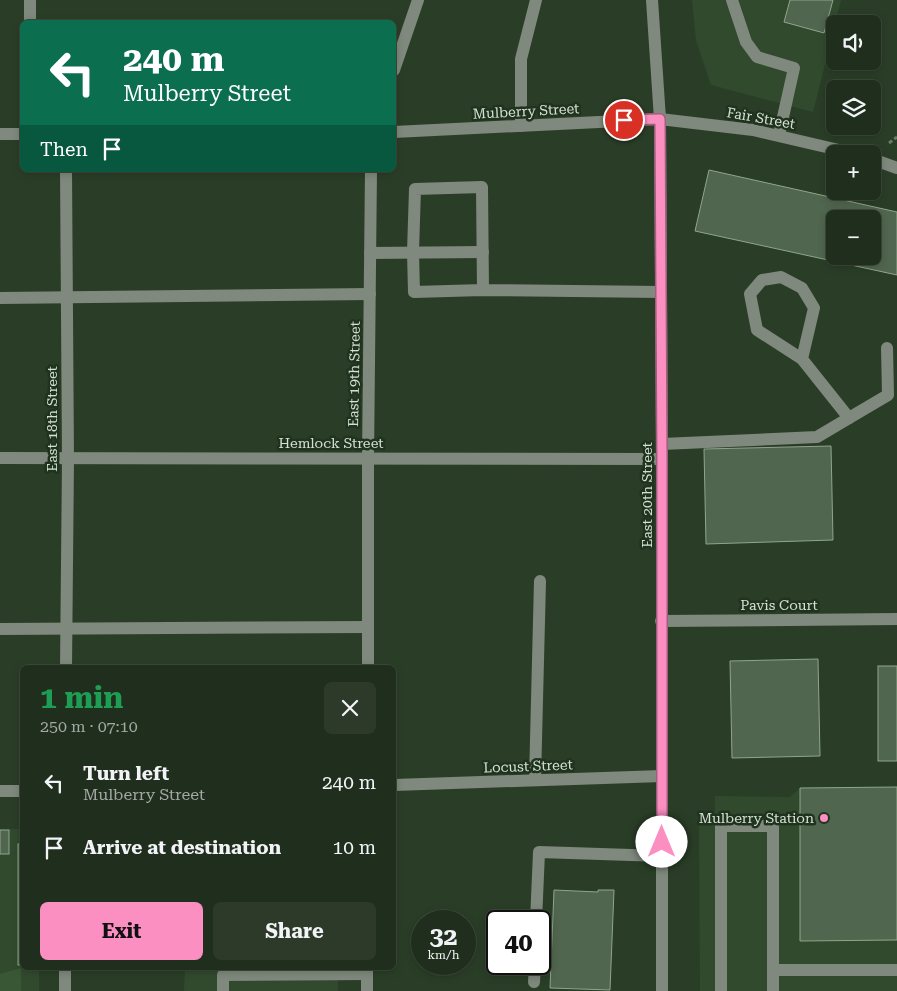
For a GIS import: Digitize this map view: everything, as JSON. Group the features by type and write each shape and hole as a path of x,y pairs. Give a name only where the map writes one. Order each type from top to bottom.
{"street":[{"path":"30,0 30,20"},
{"path":"396,64 418,0"},
{"path":"521,126 521,59 536,0"},
{"name":"East 20th Street","path":"652,0 660,119 662,991"},
{"path":"732,0 746,42 757,57 794,68 779,135"},
{"name":"Mulberry Street","path":"396,132 660,119"},
{"name":"Fair Street","path":"660,119 753,130 826,147"},
{"path":"0,134 20,134"},
{"path":"881,163 897,168"},
{"name":"East 18th Street","path":"66,172 68,459 66,665"},
{"name":"East 19th Street","path":"368,665 371,172"},
{"path":"483,290 482,188 414,188 414,292 483,290 661,292"},
{"path":"370,252 484,252"},
{"path":"802,359 814,308 802,288 781,277 762,280 750,294 757,330 802,359 849,418"},
{"path":"0,298 370,294"},
{"path":"662,444 817,436 888,395 887,348"},
{"name":"Hemlock Street","path":"0,458 662,459"},
{"path":"535,780 540,581"},
{"name":"Pavis Court","path":"661,621 897,620"},
{"path":"0,629 368,627"},
{"name":"Locust Street","path":"396,785 662,776"},
{"path":"0,791 20,791"},
{"path":"722,991 721,826 773,826 773,991"},
{"path":"536,910 538,852 662,856"},
{"path":"65,970 65,991"},
{"path":"773,970 897,970"},
{"path":"223,991 223,975 367,971 367,991"},
{"path":"534,975 534,982"}],"path":[{"path":"889,143 897,137"}],"shaded area":[{"path":"692,0 841,0 837,15 826,15 826,60 813,112 711,85 696,40"},
{"path":"897,787 897,991 700,991 699,814 715,813 715,796 790,797 800,788"},
{"path":"0,829 20,829 20,970 39,970 39,991 0,991"},
{"path":"20,968 21,991 0,991 0,974"},
{"path":"185,970 338,970 338,991 184,991"}],"building":[{"path":"790,0 833,0 829,15 826,15 824,33 784,22"},
{"path":"709,170 826,196 826,200 843,200 897,212 897,275 851,265 881,265 881,210 826,210 826,260 695,231"},
{"path":"831,446 833,540 706,544 704,449"},
{"path":"818,659 820,756 732,758 730,661"},
{"path":"878,666 897,666 897,761 878,761"},
{"path":"897,787 897,940 800,941 800,788"},
{"path":"0,830 9,830 9,854 0,854"},
{"path":"18,844 20,844 20,965 18,965"},
{"path":"554,890 598,892 598,890 614,890 610,990 550,988"}],"place":[{"name":"Mulberry Station","path":"824,818"}],"route":[{"path":"624,120 660,119 662,842"}]}
